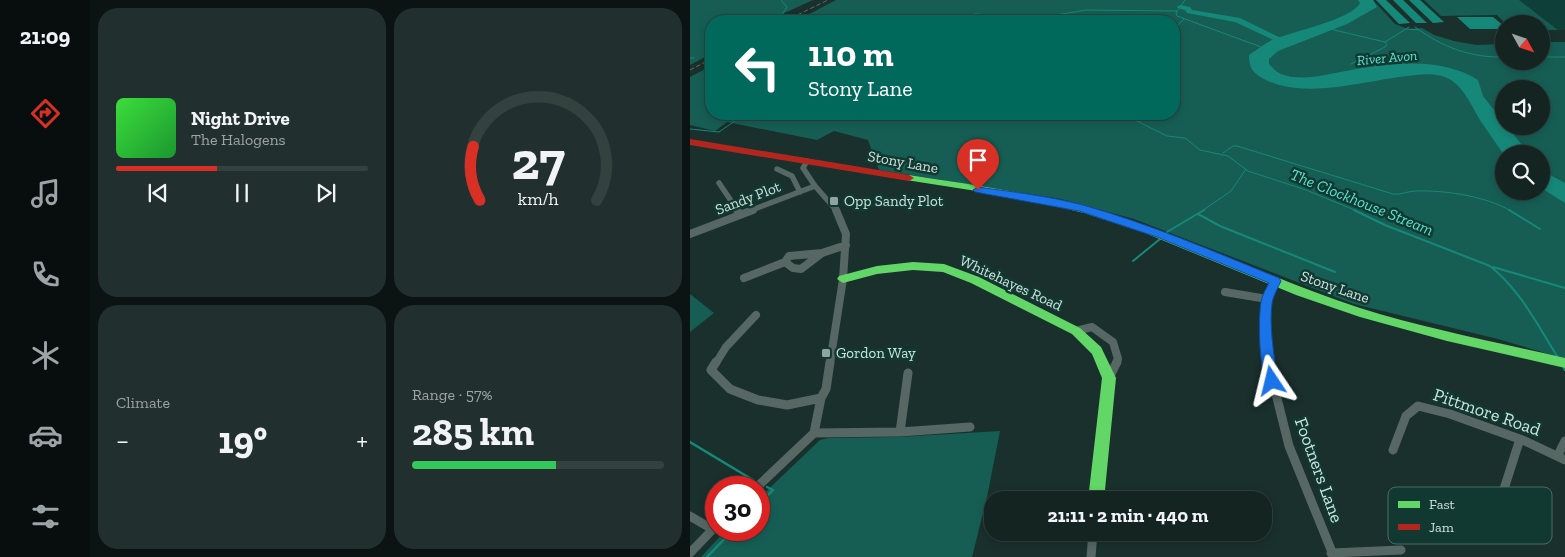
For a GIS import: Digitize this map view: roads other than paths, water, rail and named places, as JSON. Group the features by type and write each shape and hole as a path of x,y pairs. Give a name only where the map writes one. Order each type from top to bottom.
{"main road":[{"name":"Stony Lane","path":"690,142 1051,201 1081,208 1160,234 1331,303 1425,332 1565,363"},
{"name":"Whitehayes Road","path":"843,279 877,270 913,266 944,268 975,280 1076,330 1097,350 1109,378 1097,491"}],"street":[{"path":"769,476 814,433 821,398 826,389 843,279 846,234 838,212 815,186 803,168 807,161"},
{"path":"777,169 792,176 800,192"},
{"path":"719,183 740,215"},
{"name":"Sandy Plot","path":"690,234 815,186"},
{"path":"744,278 785,262 789,256 822,253 846,245"},
{"path":"785,262 793,268 801,269 822,253"},
{"name":"Footners Lane","path":"1275,281 1267,299 1268,365 1288,446 1333,555 1401,550"},
{"path":"1225,292 1267,299"},
{"path":"756,315 726,348 711,370 730,389 758,400 787,405 821,398"},
{"name":"Whitehayes Road","path":"1076,330 1092,327 1113,342 1118,359 1109,378"},
{"path":"900,432 908,373"},
{"name":"Pittmore Road","path":"1393,450 1406,416 1418,406 1442,410 1520,439 1561,458"},
{"path":"814,433 900,432 970,427"},
{"path":"1505,487 1520,439"},
{"path":"1561,458 1565,441"},
{"path":"690,516 705,524"},
{"path":"690,553 705,537"},
{"path":"1091,557 1092,541"}],"waterway":[{"name":"The Clockhouse Stream","path":"781,0 787,7 782,15"},
{"path":"1177,15 1176,13 1185,0"},
{"name":"River Avon","path":"1180,7 1188,8 1189,12 1237,20 1285,42"},
{"path":"1056,15 1086,10 1177,11"},
{"path":"971,15 991,15"},
{"path":"1180,17 1261,47"},
{"path":"1180,23 1184,19"},
{"path":"1385,42 1409,27"},
{"path":"1415,27 1446,46 1480,56 1495,57"},
{"path":"1330,29 1385,42"},
{"path":"1407,29 1419,30"},
{"path":"1351,64 1385,47 1387,45 1385,42"},
{"path":"1550,57 1565,57"},
{"path":"690,129 719,132 736,120"},
{"name":"The Clockhouse Stream","path":"1135,120 1167,136 1185,138 1200,150 1228,156 1246,169"},
{"path":"1223,153 1233,146 1237,146 1393,194 1416,191 1452,193 1490,201 1509,210"},
{"path":"1202,211 1231,191 1246,169"},
{"name":"The Clockhouse Stream","path":"1246,169 1306,190 1357,211"},
{"path":"1167,232 1204,210"},
{"name":"The Clockhouse Stream","path":"1354,210 1385,225 1490,266 1501,275 1519,297 1557,356"},
{"path":"1509,210 1540,229"},
{"path":"1198,214 1220,226 1335,272"},
{"path":"1133,261 1160,239"},
{"path":"1493,267 1565,288"},
{"path":"690,442 746,476"},
{"path":"770,488 773,490 770,493"},
{"path":"707,557 722,541"}],"railway":[{"path":"797,15 828,0"},
{"path":"690,70 705,62"}],"place":[{"name":"Opp Sandy Plot","path":"834,201"},
{"name":"Gordon Way","path":"826,353"}]}
